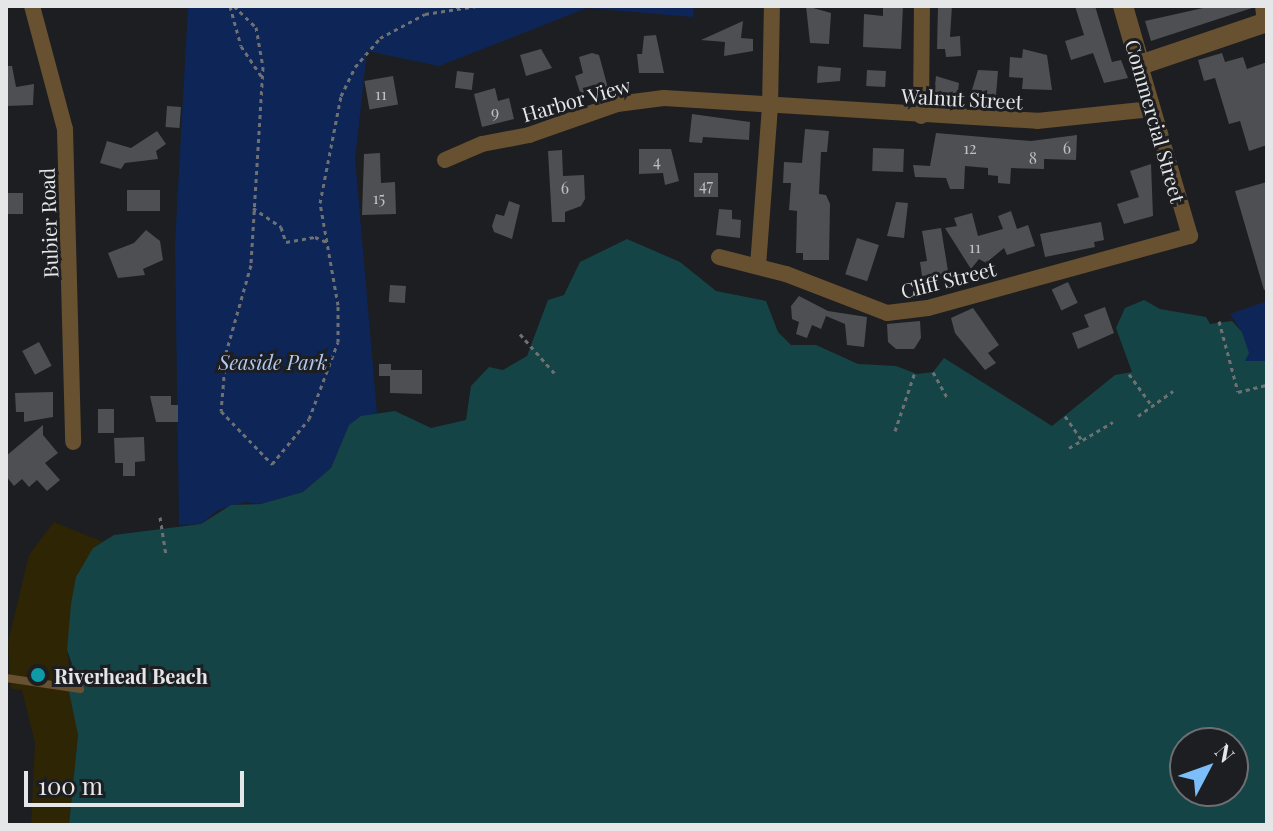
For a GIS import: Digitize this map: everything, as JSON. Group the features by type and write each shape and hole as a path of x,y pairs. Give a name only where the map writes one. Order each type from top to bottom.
{"street":[{"name":"Bubier Road","path":"32,6 65,129 73,442"},
{"path":"758,266 770,107 772,6"},
{"path":"921,116 922,6"},
{"name":"Commercial Street","path":"1123,6 1190,236"},
{"path":"1140,65 1265,17"},
{"name":"Harbor View","path":"445,160 482,144 636,101 664,98 770,107"},
{"name":"Walnut Street","path":"770,107 1037,121 1151,109"},
{"name":"Cliff Street","path":"719,257 758,266 887,313 928,308 1190,236"}],"lane":[{"path":"6,678 80,689"}],"path":[{"path":"232,6 241,46 262,77"},
{"path":"232,6 256,27 262,77 251,265 226,353 221,411 272,464 309,419 338,342 338,305 321,188 341,96 355,67 380,38 425,14 476,6"},
{"path":"253,208 281,227 286,242 315,237 327,242"},
{"path":"1219,321 1238,392 1267,385"},
{"path":"520,334 556,375"},
{"path":"895,431 915,372"},
{"path":"933,372 948,399"},
{"path":"1129,374 1152,406"},
{"path":"1138,416 1173,391"},
{"path":"1065,416 1082,441"},
{"path":"1069,448 1113,422"},
{"path":"160,517 166,556"}],"green space":[{"name":"Seaside Park","path":"188,6 694,6 693,17 587,8 439,66 367,51 355,159 377,413 349,425 331,468 303,492 261,504 245,502 218,510 201,524 179,525 175,244"},
{"path":"1267,301 1267,361 1251,365 1245,362 1242,332 1230,314"}],"sand":[{"name":"Riverhead Beach","path":"54,522 103,542 93,548 67,650 78,735 69,825 31,825 35,743 22,690 11,689 8,643 29,555"}],"shaded area":[{"path":"627,239 680,262 716,291 766,301 778,332 791,345 816,345 858,364 896,366 917,374 933,372 944,358 1052,426 1115,375 1132,372 1116,328 1125,308 1144,300 1160,309 1206,317 1210,324 1232,321 1242,332 1249,353 1245,361 1267,361 1267,825 69,825 78,735 66,677 72,664 67,650 76,577 93,548 114,535 201,524 231,505 261,504 303,492 331,468 349,425 361,416 395,411 431,428 466,420 471,386 489,367 503,370 527,356 548,300 564,295 580,262"}],"building":[{"path":"806,6 831,13 829,44 810,43"},
{"path":"883,6 903,6 901,49 863,47 864,14 883,16"},
{"path":"938,6 952,6 950,37 960,36 961,56 946,57 945,49 937,49"},
{"path":"1075,6 1095,6 1112,62 1121,60 1128,78 1104,83 1093,53 1071,60 1065,41 1084,35"},
{"path":"1212,6 1252,8 1151,41 1145,21"},
{"path":"743,21 741,38 753,39 753,51 724,56 725,42 701,40"},
{"path":"656,35 664,73 639,73 637,54 642,54 644,36"},
{"path":"541,49 552,68 526,76 520,55"},
{"path":"1023,49 1047,55 1052,90 1022,89 1023,78 1009,77 1010,57 1022,58"},
{"path":"592,53 599,55 608,88 581,96 575,76 583,73 579,57"},
{"path":"1222,53 1225,62 1243,57 1247,69 1267,62 1267,145 1249,151 1240,121 1229,124 1215,78 1204,81 1198,60"},
{"path":"6,66 12,66 16,87 34,84 33,105 6,106"},
{"path":"818,66 841,68 840,81 817,83"},
{"path":"867,70 886,71 885,87 866,86"},
{"path":"978,70 998,71 996,95 971,93"},
{"path":"457,71 474,73 472,90 455,88"},
{"path":"393,76 398,105 369,110 364,81"},
{"path":"936,76 959,83 957,99 934,96"},
{"path":"495,88 498,101 509,98 514,119 482,127 474,94"},
{"path":"167,106 181,107 180,128 166,127"},
{"path":"692,114 750,122 749,140 703,137 702,143 689,142"},
{"path":"805,129 829,131 827,152 821,152 819,194 826,195 830,204 829,260 803,260 803,253 796,253 797,211 789,210 791,183 783,183 784,162 802,163"},
{"path":"157,131 166,144 156,151 158,159 125,163 121,169 100,163 107,141 131,148"},
{"path":"936,133 1031,141 1077,135 1076,160 1044,159 1044,169 1011,168 1010,184 998,183 998,176 988,175 988,168 965,166 964,189 950,189 946,178 915,177 913,165 930,166"},
{"path":"873,148 904,149 903,172 872,171"},
{"path":"639,149 671,149 679,181 665,185 663,173 639,174"},
{"path":"562,150 563,176 584,175 585,199 581,206 565,212 565,222 552,222 548,151"},
{"path":"380,153 381,183 395,182 396,214 362,215 364,154"},
{"path":"1151,164 1153,216 1124,224 1117,204 1139,197 1130,171"},
{"path":"694,173 718,173 718,197 694,197"},
{"path":"1267,182 1267,289 1264,290 1235,191"},
{"path":"127,190 160,190 160,211 127,211"},
{"path":"6,193 23,193 23,214 6,214"},
{"path":"509,201 520,205 512,239 494,232 492,226 496,214 504,216"},
{"path":"896,202 908,203 904,238 887,236"},
{"path":"719,209 732,210 732,219 741,220 740,238 716,235"},
{"path":"1011,211 1017,229 1028,225 1035,246 1007,255 1004,248 986,263 979,259 971,269 945,228 957,226 954,218 972,213 978,236 1003,229 998,216"},
{"path":"1101,222 1104,240 1094,242 1095,247 1045,257 1040,234"},
{"path":"941,228 949,277 933,280 932,275 922,276 920,262 927,261 922,231"},
{"path":"146,230 160,241 163,260 143,269 145,275 118,278 108,253 134,243"},
{"path":"857,238 879,245 867,281 845,274"},
{"path":"1068,282 1078,303 1061,310 1052,290"},
{"path":"390,285 406,286 405,303 389,302"},
{"path":"799,296 828,311 867,317 864,347 847,345 845,324 826,316 821,329 812,325 807,338 796,334 799,322 792,319 791,306"},
{"path":"1105,307 1114,333 1078,349 1072,333 1089,327 1084,315"},
{"path":"973,308 999,345 988,353 996,363 985,370 955,333 951,318"},
{"path":"920,321 921,338 914,349 896,349 888,342 887,324"},
{"path":"39,342 52,366 35,375 22,351"},
{"path":"379,364 391,364 391,370 422,370 422,394 390,393 390,376 379,376"},
{"path":"53,392 53,417 24,422 24,412 16,412 15,393"},
{"path":"150,396 171,396 171,405 178,405 178,422 156,422"},
{"path":"98,409 114,409 114,433 98,433"},
{"path":"43,425 43,435 58,453 45,463 60,480 47,491 37,480 29,487 22,479 14,486 6,476 6,456"},
{"path":"144,437 145,461 135,462 135,476 123,476 123,463 115,463 114,438"}],"place":[{"name":"Riverhead Beach","path":"38,675"}]}
